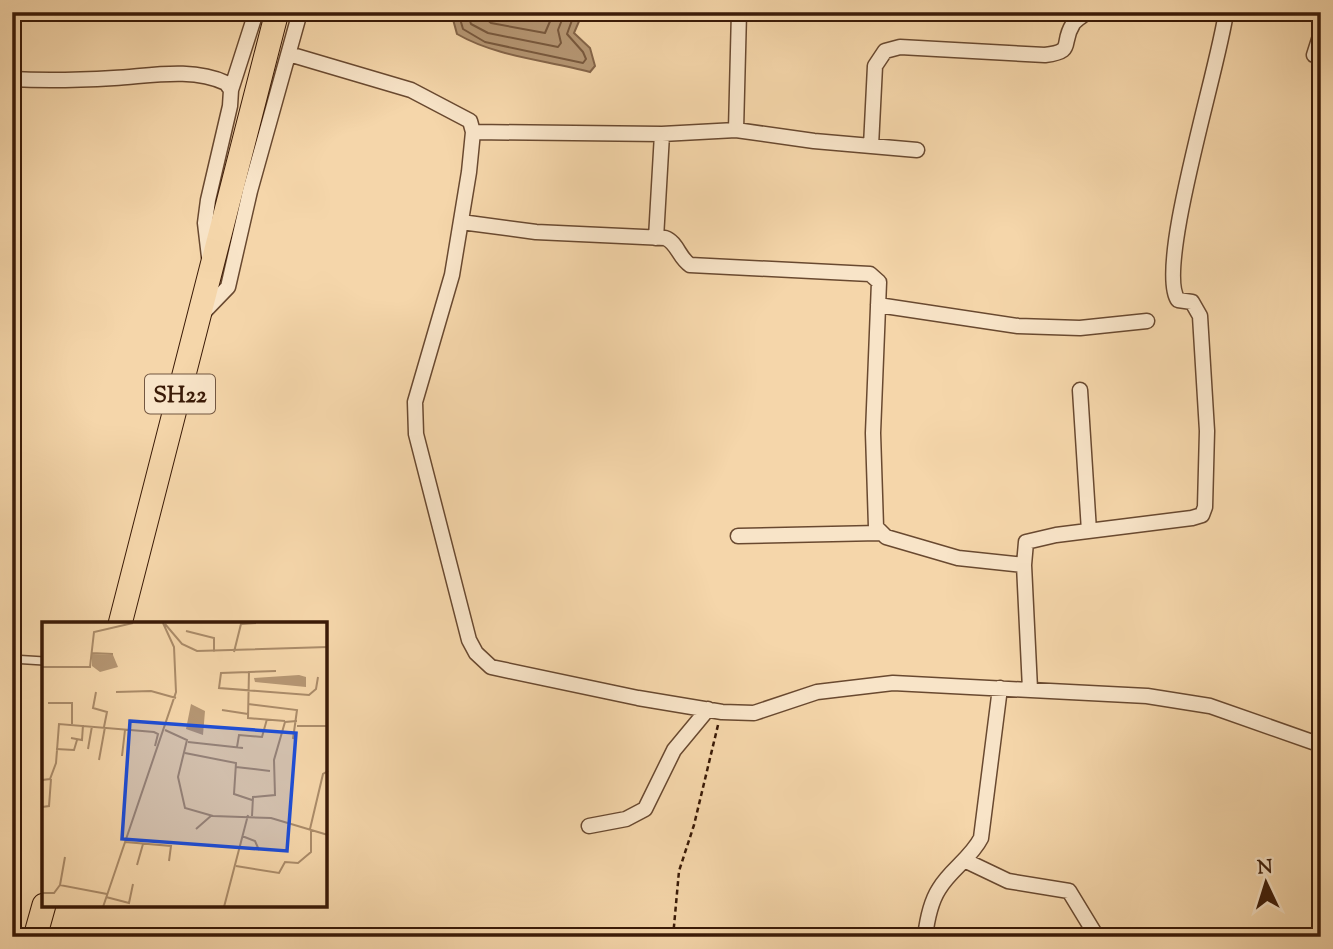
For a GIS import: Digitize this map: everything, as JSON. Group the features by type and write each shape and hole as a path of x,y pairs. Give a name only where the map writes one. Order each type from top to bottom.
{"main road":[{"name":"SH22","path":"121,622 277,12"},
{"path":"35,937 43,907"}],"street":[{"path":"211,272 205,223 231,90 256,12"},
{"path":"201,315 228,287 250,191 300,12"},
{"path":"736,130 739,12"},
{"path":"871,146 875,66 885,51 900,47 1045,55 1061,53 1065,50 1072,25 1087,12"},
{"path":"1030,689 1024,550 1031,540 1192,518 1202,515 1205,507 1207,431 1200,316 1192,302 1178,300 1173,285 1178,217 1202,131 1226,12"},
{"path":"1314,55 1321,33"},
{"path":"289,54 411,90 465,116 470,121 473,132 452,275 415,402 415,417 416,434 469,640 476,653 491,667 715,710 754,713 817,692 893,683 1181,700 1210,706 1321,746"},
{"path":"12,79 79,80 187,74 218,79 226,83 231,90"},
{"path":"473,132 662,134 736,130 918,150"},
{"path":"656,238 662,134"},
{"path":"461,222 536,232 670,239 690,265 870,274 879,282 873,510 879,533"},
{"path":"878,305 1018,326 1080,328 1147,321"},
{"path":"1080,390 1089,531"},
{"path":"738,536 879,533 958,558 1024,565"},
{"path":"925,937 930,909 939,888 981,838 1000,688"},
{"path":"589,826 626,819 645,809 674,751 715,710"},
{"path":"964,860 1008,881 1069,891 1097,937"}],"lane":[{"path":"12,659 42,661"}],"path":[{"path":"673,937 679,871 694,825 715,710"}],"water":[{"path":"451,12 583,12 574,33 590,48 595,66 590,72 522,57 472,42 457,34"}]}
